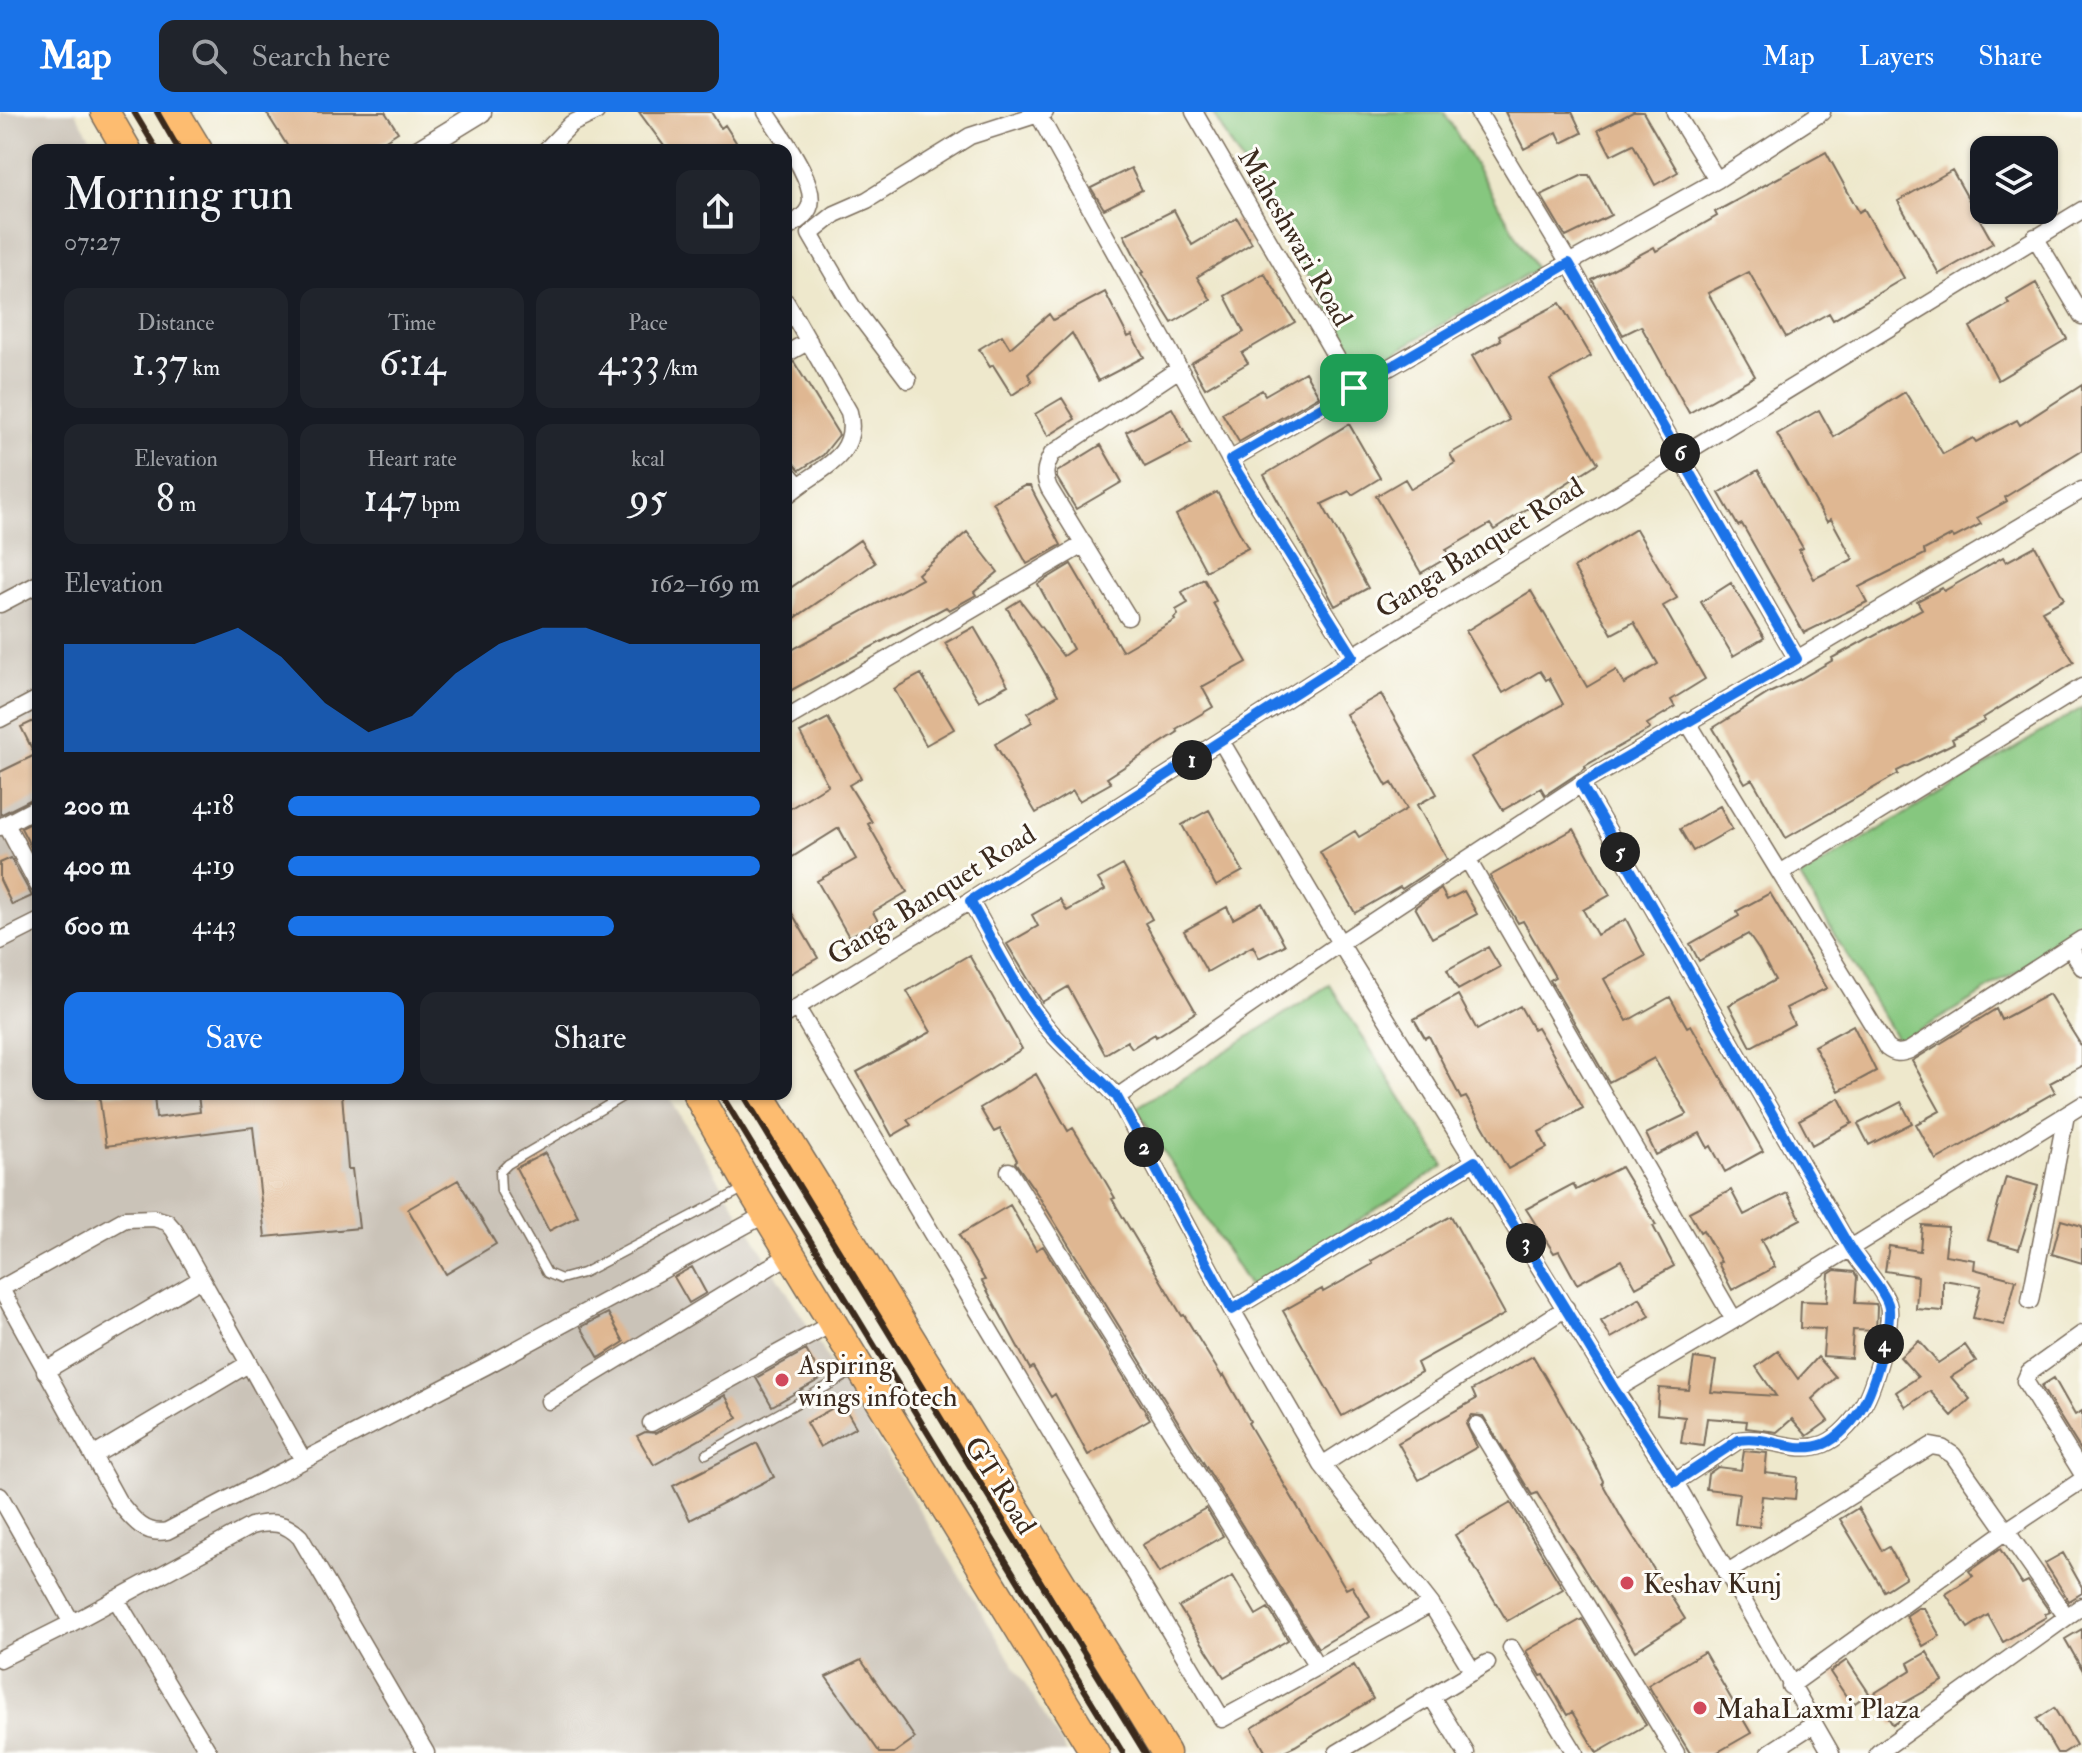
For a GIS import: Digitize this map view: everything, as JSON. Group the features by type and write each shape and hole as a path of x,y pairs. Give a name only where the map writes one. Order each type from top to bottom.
{"highway":[{"path":"105,112 124,144"},
{"path":"175,112 194,144"},
{"name":"GT Road","path":"700,1100 749,1186 1095,1753"},
{"name":"GT Road","path":"764,1100 1166,1753"}],"street":[{"path":"429,144 481,112"},
{"path":"550,144 568,118 596,112"},
{"path":"766,112 786,144"},
{"name":"Maheshwari Road","path":"1194,112 1354,388"},
{"path":"1478,112 1681,454 1797,659"},
{"path":"1675,112 1717,180"},
{"path":"1230,460 1717,180 1822,112"},
{"path":"908,380 852,306 810,234 835,214 867,200 970,136 1040,113 1230,460 1353,656"},
{"path":"792,154 804,174 811,205 792,224"},
{"name":"Ganga Banquet Road","path":"792,1010 970,901 1353,656 2082,210"},
{"path":"2035,237 2082,316"},
{"path":"792,312 849,412 852,425 848,446 793,491"},
{"path":"792,351 809,341"},
{"path":"1128,617 1044,477 1046,465 1052,454 1179,369"},
{"path":"1117,1097 1340,943 1581,784 2082,490"},
{"path":"792,715 1084,544"},
{"path":"0,604 32,587"},
{"path":"1780,873 2082,687"},
{"path":"0,719 32,702"},
{"path":"1687,721 1887,1048 1893,1053 1910,1050 2076,943 2082,967"},
{"path":"1221,741 1340,943 1675,1482 1831,1753"},
{"path":"1581,784 1850,1248 1888,1303 1891,1320 1864,1405 1846,1428 1827,1443 1795,1447 1751,1438 1739,1440 1675,1482"},
{"path":"32,810 3,825 32,875"},
{"path":"1468,860 1734,1320"},
{"path":"970,901 1038,1017 1117,1097 1232,1310 1322,1465 1480,1668 1338,1753"},
{"path":"0,941 32,925"},
{"path":"792,1013 1222,1719 1431,1604"},
{"path":"1615,1390 2082,1105"},
{"path":"2030,1301 2066,1115"},
{"path":"1232,1310 1475,1161"},
{"path":"1009,1171 1317,1666"},
{"path":"303,1460 167,1222 154,1218 125,1219 0,1289 130,1516 148,1531 157,1533 167,1531 486,1366 766,1214"},
{"path":"549,1401 791,1254"},
{"path":"45,1371 201,1279"},
{"path":"1322,1465 1566,1308"},
{"path":"651,1423 833,1323"},
{"path":"2082,1334 2029,1372 2025,1381 2082,1473"},
{"path":"93,1456 248,1364"},
{"path":"1477,1425 1676,1753"},
{"path":"1726,1573 1931,1446 1953,1455 2066,1616"},
{"path":"1790,1686 2082,1480"},
{"path":"0,1496 72,1623"},
{"path":"0,1659 251,1526 265,1522 290,1527 300,1537 426,1753"},
{"path":"116,1599 209,1753"},
{"path":"1878,1753 2082,1606"},
{"path":"1511,1648 1575,1753"},
{"path":"1431,1696 1466,1753"},
{"path":"1769,1753 1814,1724"}],"lane":[{"path":"617,1100 508,1164 500,1172 501,1191 547,1273 555,1278 570,1279 749,1186"},
{"path":"706,1454 860,1368"}],"shaded area":[{"path":"0,112 75,112 94,144 32,144 32,1100 671,1100 1067,1753 0,1753"}],"green space":[{"path":"1212,112 1444,112 1536,269 1364,370"},
{"path":"2082,708 2082,933 1899,1043 1800,877"},
{"path":"1330,985 1444,1166 1251,1289 1136,1108"}],"building":[{"path":"266,112 385,112 398,132 379,144 286,144"},
{"path":"639,112 711,112 721,128 725,125 737,144 663,144"},
{"path":"1505,112 1572,112 1582,133 1562,143 1557,132 1524,149"},
{"path":"1633,112 1643,112 1678,172 1655,185 1633,144 1611,155 1598,130"},
{"path":"1826,152 1859,212 1864,209 1904,278 1833,320 1829,313 1786,337 1749,272 1708,293 1755,376 1689,413 1641,326 1623,335 1592,280 1654,247 1656,251 1717,216 1715,212"},
{"path":"1131,168 1142,190 1104,209 1091,188"},
{"path":"1952,170 1970,202 1970,224 1982,224 1993,243 1939,274 1898,201"},
{"path":"1589,175 1611,215 1566,237 1541,195"},
{"path":"1174,210 1192,245 1237,218 1252,243 1197,277 1211,300 1172,323 1141,273 1124,235"},
{"path":"1264,273 1295,322 1242,353 1248,363 1205,388 1191,363 1244,332 1225,296"},
{"path":"2036,283 2067,339 1998,380 1970,327 2009,304 2007,300"},
{"path":"1105,292 1128,337 1132,335 1144,357 1098,381 1072,333 1028,374 1032,382 1012,395 979,349 1002,335 1010,348 1049,314 1053,320"},
{"path":"1560,303 1591,356 1550,380 1598,463 1494,530 1490,524 1446,550 1450,556 1421,573 1376,496 1405,479 1411,489 1455,463 1450,454 1509,420 1472,356 1501,340 1499,335"},
{"path":"792,363 839,435 823,455 800,470 792,461"},
{"path":"1305,372 1319,396 1239,442 1222,413 1262,390 1265,395"},
{"path":"2082,385 2082,450 2005,497 2007,501 1977,518 1981,524 1954,538 1952,535 1924,550 1925,554 1859,587 1867,602 1804,633 1742,524 1738,526 1719,493 1758,470 1803,548 1799,550 1814,579 1853,559 1831,519 1827,522 1777,434 1819,410 1834,437 1905,392 1943,454 1973,438 1976,442 2017,420 2020,425"},
{"path":"1062,398 1075,419 1048,436 1035,414"},
{"path":"1172,408 1191,443 1145,467 1126,432"},
{"path":"1349,424 1380,478 1352,495 1349,491 1322,504 1368,588 1335,606 1264,475"},
{"path":"1101,445 1122,482 1076,509 1057,478 1057,472"},
{"path":"1030,486 1061,545 1027,564 993,502"},
{"path":"1217,492 1248,548 1206,571 1176,515"},
{"path":"1636,529 1677,598 1663,606 1705,679 1671,700 1675,707 1647,724 1650,729 1585,766 1545,795 1541,788 1503,810 1471,757 1563,704 1549,678 1546,680 1540,671 1503,693 1466,631 1531,591 1587,687 1616,670 1624,684 1658,664 1634,622 1612,634 1574,568"},
{"path":"967,532 998,572 974,592 976,595 949,610 946,607 792,690 792,650 922,579 918,574"},
{"path":"860,540 875,563 792,620 792,587"},
{"path":"2035,546 2064,599 2042,611 2074,662 1983,718 1985,721 1952,739 1954,743 1897,771 1898,774 1786,838 1752,779 1745,783 1713,728 1769,693 1800,679 1922,609 1917,601 1942,588 1944,591 2003,557 2006,562"},
{"path":"1071,564 1122,651 1175,620 1178,615 1176,610 1188,603 1182,592 1204,579 1216,601 1213,603 1247,662 1202,687 1213,707 1107,778 1111,783 1079,801 1073,791 1036,813 995,744 1032,722 1028,713 1058,695 1007,608 1020,600 1063,656 1073,649 1038,584"},
{"path":"1731,583 1764,638 1733,656 1701,602"},
{"path":"974,627 1008,685 979,701 945,643"},
{"path":"921,674 954,729 926,745 894,689"},
{"path":"1381,694 1437,794 1417,805 1447,859 1402,889 1400,887 1355,913 1320,852 1355,831 1359,837 1407,809 1392,783 1387,786 1346,714"},
{"path":"828,718 861,778 849,785 872,822 868,824 907,892 873,912 878,921 849,937 817,881 856,859 839,828 792,857 792,807 828,785 800,733"},
{"path":"32,722 32,749 21,727"},
{"path":"32,756 32,799 0,815 0,772"},
{"path":"1720,806 1732,829 1693,851 1680,829"},
{"path":"1209,810 1243,871 1216,886 1182,825"},
{"path":"32,822 32,849 21,828"},
{"path":"1574,829 1610,895 1583,910 1597,935 1626,919 1645,956 1604,979 1627,1021 1670,997 1687,1027 1691,1025 1763,1151 1725,1172 1700,1133 1656,1155 1646,1134 1687,1114 1654,1058 1609,1082 1550,980 1555,977 1523,921 1518,923 1490,876"},
{"path":"11,858 32,896 12,905 0,880 0,863"},
{"path":"1123,865 1152,919 1145,923 1196,1012 1156,1037 1155,1034 1132,1048 1127,1041 1105,1054 1068,987 1042,1002 1007,944 1038,926 1032,915 1060,899 1067,911 1105,890 1098,879"},
{"path":"1441,889 1447,900 1464,891 1477,914 1432,938 1415,907"},
{"path":"1770,893 1827,988 1786,1008 1794,1024 1751,1047 1729,1005 1775,980 1759,950 1748,934 1699,961 1690,944 1739,916 1737,911"},
{"path":"1262,903 1285,945 1259,958 1253,946 1207,972 1184,931 1227,907 1233,919"},
{"path":"792,913 818,958 792,973"},
{"path":"1488,947 1500,967 1458,990 1447,970"},
{"path":"969,955 1022,1049 907,1120 911,1125 892,1136 857,1072 931,1032 907,991"},
{"path":"2049,994 2082,1047 2082,1066 2050,1083 2055,1092 1936,1160 1916,1124 1940,1111 1912,1061 1996,1009 2001,1020"},
{"path":"1458,995 1477,1030 1520,1006 1533,1029 1537,1027 1583,1108 1539,1132 1547,1148 1508,1169 1466,1097 1461,1099 1429,1036 1425,1038 1414,1019"},
{"path":"1853,1025 1876,1071 1839,1091 1814,1046"},
{"path":"1036,1074 1068,1131 1073,1128 1097,1167 1115,1198 1112,1199 1182,1316 1222,1377 1224,1375 1250,1421 1248,1423 1346,1589 1352,1586 1370,1617 1318,1648 1015,1162 1017,1160 1000,1129 994,1132 980,1108"},
{"path":"1839,1098 1852,1123 1812,1145 1799,1120"},
{"path":"100,1100 154,1100 156,1118 200,1112 199,1100 342,1100 348,1169 352,1169 359,1228 265,1237 253,1127 106,1146"},
{"path":"1901,1102 1912,1123 1869,1145 1858,1124"},
{"path":"545,1153 578,1216 549,1231 516,1168"},
{"path":"1621,1167 1656,1225 1653,1226 1674,1266 1636,1287 1621,1260 1577,1284 1559,1251 1554,1253 1526,1209 1573,1184 1576,1190"},
{"path":"2006,1177 2038,1186 2019,1249 1988,1240"},
{"path":"458,1180 496,1244 446,1274 408,1209"},
{"path":"1731,1190 1744,1215 1787,1193 1801,1219 1761,1240 1775,1267 1732,1290 1718,1263 1721,1262 1689,1212"},
{"path":"1010,1205 1036,1250 1043,1246 1150,1419 1088,1455 1055,1394 1051,1397 1033,1367 1030,1369 959,1235"},
{"path":"1451,1216 1505,1314 1417,1363 1421,1372 1342,1416 1283,1311 1373,1264 1371,1261"},
{"path":"2061,1220 2082,1226 2082,1263 2052,1254"},
{"path":"1922,1225 1948,1227 1945,1255 1975,1260 1974,1269 2016,1280 2004,1325 1973,1318 1981,1286 1943,1280 1943,1311 1916,1309 1918,1276 1885,1271 1889,1246 1920,1251"},
{"path":"692,1267 706,1293 689,1303 674,1277"},
{"path":"1835,1270 1854,1272 1857,1277 1855,1303 1876,1304 1877,1307 1876,1331 1853,1330 1851,1358 1823,1356 1825,1329 1800,1328 1801,1301 1827,1302 1829,1274"},
{"path":"1640,1298 1650,1316 1611,1338 1601,1321"},
{"path":"608,1313 624,1342 599,1358 581,1327"},
{"path":"1919,1341 1938,1363 1965,1345 1976,1361 1951,1377 1970,1399 1952,1416 1930,1391 1906,1407 1896,1392 1918,1377 1900,1357"},
{"path":"806,1350 822,1378 772,1406 756,1378"},
{"path":"1778,1351 1798,1379 1818,1357 1836,1377 1812,1399 1828,1421 1807,1436 1792,1419 1777,1432 1746,1428 1747,1421 1707,1418 1703,1446 1681,1443 1685,1417 1657,1414 1659,1388 1689,1390 1694,1358 1716,1361 1711,1392 1776,1396 1756,1367"},
{"path":"1533,1356 1588,1450 1621,1517 1685,1619 1635,1651 1537,1493 1532,1495 1483,1416 1472,1415 1466,1424 1477,1447 1419,1480 1398,1443 1476,1399 1472,1390"},
{"path":"2054,1378 2075,1415 2082,1411 2082,1452 2041,1386"},
{"path":"725,1395 738,1418 654,1465 637,1436 645,1432 656,1433"},
{"path":"842,1403 856,1427 820,1447 806,1423"},
{"path":"757,1443 774,1477 690,1520 673,1486"},
{"path":"1744,1451 1767,1453 1765,1473 1797,1477 1795,1499 1762,1496 1759,1527 1735,1524 1739,1493 1706,1489 1708,1474 1718,1467 1741,1470"},
{"path":"1511,1503 1563,1589 1507,1621 1455,1535"},
{"path":"1206,1508 1223,1536 1159,1573 1142,1545"},
{"path":"1858,1508 1882,1551 1889,1547 1906,1577 1884,1591 1840,1519"},
{"path":"2000,1549 2022,1584 2028,1581 2050,1612 2003,1642 1988,1615 1968,1628 1946,1594 1973,1576 1969,1571"},
{"path":"2063,1553 2082,1587 2082,1593 2069,1601 2045,1563"},
{"path":"1233,1576 1256,1615 1268,1608 1288,1640 1224,1677 1179,1607"},
{"path":"1918,1608 1924,1608 1940,1636 1923,1646 1906,1616"},
{"path":"1582,1619 1646,1725 1597,1753 1572,1712 1567,1715 1526,1651"},
{"path":"2082,1629 2082,1669 2065,1639"},
{"name":"MahaLaxmi Plaza","path":"1704,1652 1751,1733 1716,1753 1690,1753 1648,1685"},
{"path":"1927,1652 1943,1681 1904,1703 1911,1713 1893,1725 1873,1694 1911,1670 1908,1663"},
{"path":"861,1660 915,1738 894,1753 880,1753 826,1677"},
{"path":"1847,1660 1869,1693 1852,1705 1830,1672"},
{"path":"1354,1665 1373,1699 1295,1746 1280,1753 1266,1753 1252,1728"},
{"path":"2054,1708 2076,1745 2063,1753 2057,1753 2037,1719"}],"railway":[{"path":"134,112 153,144"},
{"path":"157,112 176,144"},
{"path":"725,1100 1123,1753"},
{"path":"747,1100 1145,1753"}],"place":[{"name":"Aspiring wings infotech","path":"782,1380"},
{"name":"Keshav Kunj","path":"1627,1583"},
{"name":"MahaLaxmi Plaza","path":"1700,1708"}],"route":[{"path":"1569,263 1797,659 1581,784 1850,1248 1888,1303 1891,1320 1864,1405 1846,1428 1827,1443 1795,1447 1751,1438 1739,1440 1675,1482 1475,1161 1232,1310 1117,1097 1038,1017 970,901 1353,656 1230,460 1354,388 1569,263"}]}
